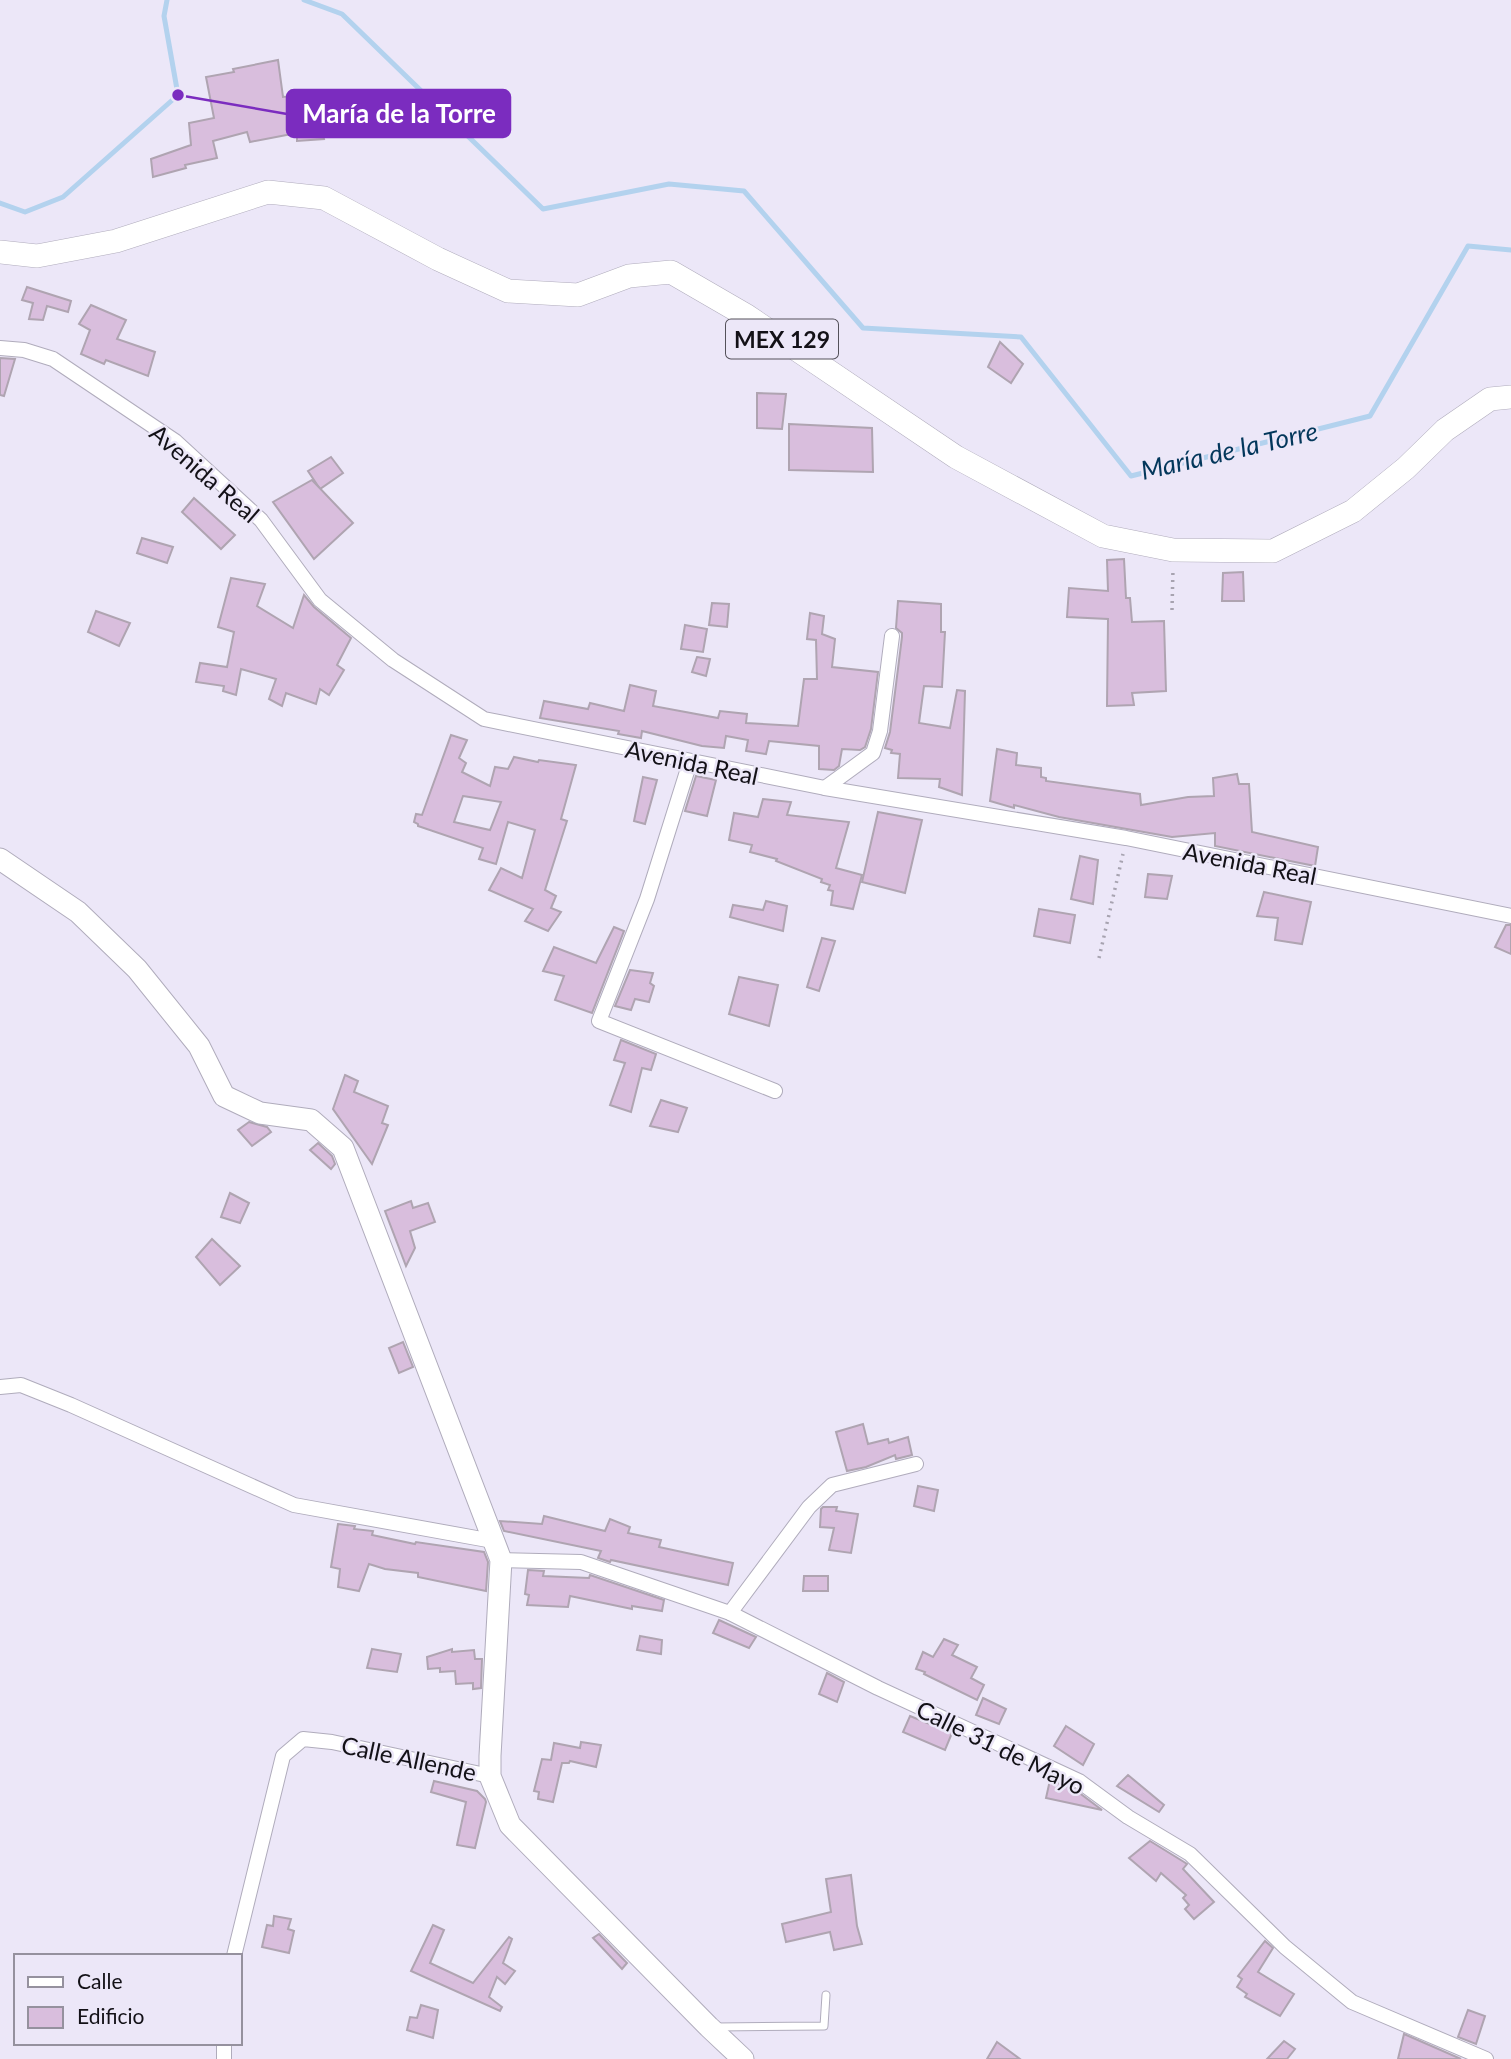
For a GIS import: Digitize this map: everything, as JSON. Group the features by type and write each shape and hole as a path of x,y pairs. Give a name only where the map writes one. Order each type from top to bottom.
{"main road":[{"name":"MEX 129","path":"0,252 37,256 116,241 268,192 324,198 438,259 508,291 578,295 629,276 671,272 747,316 956,457 1103,536 1174,550 1273,551 1353,511 1406,468 1445,430 1490,398 1511,397"}],"street":[{"name":"Avenida Real","path":"0,348 24,350 53,359 175,441 261,520 320,600 393,660 484,719 825,789 1126,838 1511,916"},
{"path":"825,789 873,753 880,731 892,636"},
{"path":"690,762 647,899 599,1021 775,1091"},
{"path":"0,859 78,912 138,969 199,1046 224,1096 260,1113 311,1120 343,1148 497,1551 490,1776"},
{"name":"Calle 31 de Mayo","path":"0,1387 21,1385 71,1405 294,1505 497,1551 581,1562 730,1613 877,1688 1079,1781 1128,1817 1190,1854 1285,1947 1352,2002 1486,2059"},
{"path":"730,1613 808,1507 832,1485 916,1464"},
{"name":"Calle Allende","path":"234,1954 283,1756 303,1739 332,1742 490,1776 510,1825 743,2059"}],"lane":[{"path":"709,2027 824,2026 826,1995"}],"path":[{"path":"1172,610 1174,550"},
{"path":"1099,958 1126,838"}],"building":[{"path":"278,60 283,97 312,94 324,139 297,141 297,133 250,142 247,132 213,141 217,158 185,165 186,168 153,177 151,159 191,145 189,123 214,118 206,77"},
{"path":"27,287 71,301 68,312 47,306 43,320 29,319 33,303 22,300"},
{"path":"91,305 126,320 117,339 155,352 148,376 106,360 104,364 81,354 90,330 79,324"},
{"path":"1000,342 1023,364 1011,383 988,367"},
{"path":"0,358 15,359 4,396 0,395"},
{"path":"757,393 786,394 782,429 757,428"},
{"path":"789,424 872,428 873,472 789,470"},
{"path":"331,457 343,473 320,489 308,471"},
{"path":"312,480 353,523 314,559 273,502"},
{"path":"194,498 235,535 221,549 182,512"},
{"path":"142,538 173,547 167,563 137,553"},
{"path":"1124,559 1126,598 1130,598 1132,622 1164,621 1166,691 1132,693 1134,705 1107,706 1108,619 1067,617 1069,588 1108,591 1107,560"},
{"path":"1243,572 1244,601 1222,601 1223,573"},
{"path":"231,578 265,584 257,606 293,628 304,595 314,607 351,638 337,665 344,670 329,695 320,689 316,704 286,693 282,706 269,699 276,679 241,669 236,695 223,691 224,686 196,682 200,663 227,667 234,632 218,627"},
{"path":"898,601 941,604 941,632 945,632 942,687 924,686 919,723 950,728 957,690 965,691 962,795 939,787 940,779 898,778 900,754 891,753 892,750 885,748 890,732 902,637 902,633 896,628"},
{"path":"712,603 729,604 727,627 709,625"},
{"path":"96,611 130,623 119,646 88,632"},
{"path":"810,613 824,616 822,634 835,639 832,667 878,672 871,729 865,747 860,750 842,749 839,766 834,770 819,769 819,746 769,741 766,754 746,751 748,740 726,736 724,748 702,746 642,731 641,738 618,734 619,731 540,718 544,701 588,709 590,703 624,711 630,685 656,691 653,706 718,718 720,711 747,714 746,723 798,726 804,679 817,679 816,640 807,639"},
{"path":"685,625 707,629 703,652 681,649"},
{"path":"697,657 710,659 706,676 692,672"},
{"path":"451,735 467,740 459,758 466,763 462,772 490,786 495,767 508,769 514,757 576,765 561,819 567,821 545,890 556,896 551,908 561,912 548,931 525,921 533,909 489,890 501,868 522,878 535,830 508,822 496,864 479,859 483,848 418,826 414,822 416,814 422,815","holes":["463,796 501,802 490,830 454,822"]},
{"path":"997,749 1017,753 1016,765 1041,768 1041,777 1046,778 1046,781 1140,794 1141,805 1188,797 1214,796 1213,778 1237,774 1239,784 1249,784 1252,832 1318,847 1315,866 1215,846 1215,833 1172,837 1059,817 990,801"},
{"path":"696,776 716,780 707,816 685,811"},
{"path":"643,777 657,780 645,824 634,821"},
{"path":"763,799 791,802 787,815 849,822 836,868 862,875 853,909 831,905 833,891 828,890 830,885 821,882 822,879 776,861 777,859 750,852 752,845 729,840 734,813 758,817"},
{"path":"878,812 922,820 905,893 862,882"},
{"path":"1080,856 1098,860 1093,904 1071,899"},
{"path":"1148,874 1172,876 1167,899 1145,897"},
{"path":"1264,892 1311,902 1302,944 1275,940 1278,918 1257,916"},
{"path":"766,901 787,906 783,931 730,917 733,905 763,910"},
{"path":"1039,909 1075,915 1070,943 1034,936"},
{"path":"1506,925 1511,925 1511,954 1495,947"},
{"path":"614,927 624,931 592,1013 555,1000 564,976 543,971 554,947 596,963"},
{"path":"822,938 835,941 819,991 807,987"},
{"path":"630,970 653,973 650,983 654,986 649,1002 635,999 631,1010 615,1006"},
{"path":"739,977 778,985 769,1026 729,1014"},
{"path":"621,1040 656,1054 651,1070 642,1068 631,1112 610,1105 625,1063 614,1060"},
{"path":"345,1075 358,1081 354,1092 388,1106 382,1123 388,1125 372,1164 333,1109"},
{"path":"661,1100 687,1108 678,1132 650,1126"},
{"path":"249,1122 267,1127 271,1132 252,1146 238,1130"},
{"path":"318,1143 332,1156 335,1164 331,1169 310,1150"},
{"path":"230,1193 249,1203 240,1223 221,1217"},
{"path":"411,1201 413,1208 428,1203 435,1222 410,1231 415,1248 406,1266 385,1211"},
{"path":"212,1239 240,1266 220,1285 196,1257"},
{"path":"403,1342 413,1367 399,1373 389,1348"},
{"path":"863,1424 868,1444 888,1439 889,1443 908,1437 912,1455 896,1459 895,1455 866,1467 847,1471 836,1432"},
{"path":"918,1486 938,1490 934,1511 914,1506"},
{"path":"823,1507 837,1507 836,1511 858,1514 851,1553 829,1550 834,1528 820,1527"},
{"path":"544,1516 605,1531 610,1519 630,1527 628,1533 661,1540 659,1547 733,1563 728,1585 611,1560 610,1562 598,1558 601,1551 504,1531 500,1521 542,1524"},
{"path":"338,1524 355,1526 354,1529 373,1531 372,1535 415,1544 416,1542 484,1552 488,1562 486,1591 418,1577 418,1573 369,1564 359,1591 338,1587 340,1569 331,1567"},
{"path":"528,1570 544,1571 543,1576 589,1578 590,1575 664,1600 662,1611 632,1606 632,1609 570,1596 568,1607 527,1605 529,1595 525,1594"},
{"path":"804,1576 828,1576 828,1591 803,1591"},
{"path":"719,1620 756,1637 749,1648 713,1633"},
{"path":"640,1636 662,1640 661,1654 637,1650"},
{"path":"944,1639 958,1645 952,1655 977,1667 971,1678 984,1685 977,1700 916,1669 923,1652 933,1657"},
{"path":"372,1649 401,1654 397,1672 367,1668"},
{"path":"452,1649 452,1652 474,1650 475,1659 482,1659 481,1688 473,1689 473,1683 456,1684 455,1671 440,1672 440,1668 428,1669 427,1657"},
{"path":"827,1673 844,1682 837,1702 819,1694"},
{"path":"983,1698 1006,1709 999,1724 976,1715"},
{"path":"910,1716 952,1733 945,1750 903,1732"},
{"path":"1066,1726 1094,1744 1083,1765 1054,1746"},
{"path":"581,1742 601,1745 596,1767 570,1761 562,1763 553,1802 538,1799 539,1792 534,1791 542,1759 551,1760 554,1743 580,1748"},
{"path":"1128,1775 1164,1805 1159,1812 1117,1786"},
{"path":"1050,1780 1074,1789 1102,1810 1046,1798"},
{"path":"434,1781 477,1791 485,1799 475,1848 457,1845 466,1802 431,1792"},
{"path":"1150,1841 1187,1864 1183,1869 1214,1902 1194,1919 1185,1909 1189,1905 1183,1898 1186,1895 1161,1873 1156,1881 1129,1858"},
{"path":"851,1875 857,1926 862,1944 834,1950 830,1932 786,1942 782,1924 831,1912 826,1879"},
{"path":"274,1916 291,1919 288,1929 294,1931 289,1953 262,1947 267,1925 273,1926"},
{"path":"433,1925 444,1930 430,1963 473,1983 509,1937 512,1939 503,1963 515,1971 505,1984 497,1977 489,1997 502,2007 500,2011 411,1971"},
{"path":"599,1934 627,1963 622,1969 593,1938"},
{"path":"1265,1941 1273,1948 1258,1972 1294,1994 1280,2016 1245,1997 1247,1994 1237,1987 1242,1979 1238,1976"},
{"path":"421,2005 438,2010 433,2038 407,2030 410,2017 417,2018"},
{"path":"1468,2010 1485,2016 1476,2044 1458,2037"},
{"path":"1404,2034 1461,2059 1398,2059"},
{"path":"1284,2041 1295,2049 1287,2059 1267,2059"},
{"path":"997,2042 1020,2059 987,2059"}],"waterway":[{"name":"María de la Torre","path":"0,203 25,212 63,197 178,95 164,16 167,0"},
{"name":"María de la Torre","path":"304,0 342,14 543,209 669,184 744,191 863,328 1021,337 1131,476 1370,416 1468,246 1511,250"}],"place":[{"name":"María de la Torre","path":"178,95"}]}
